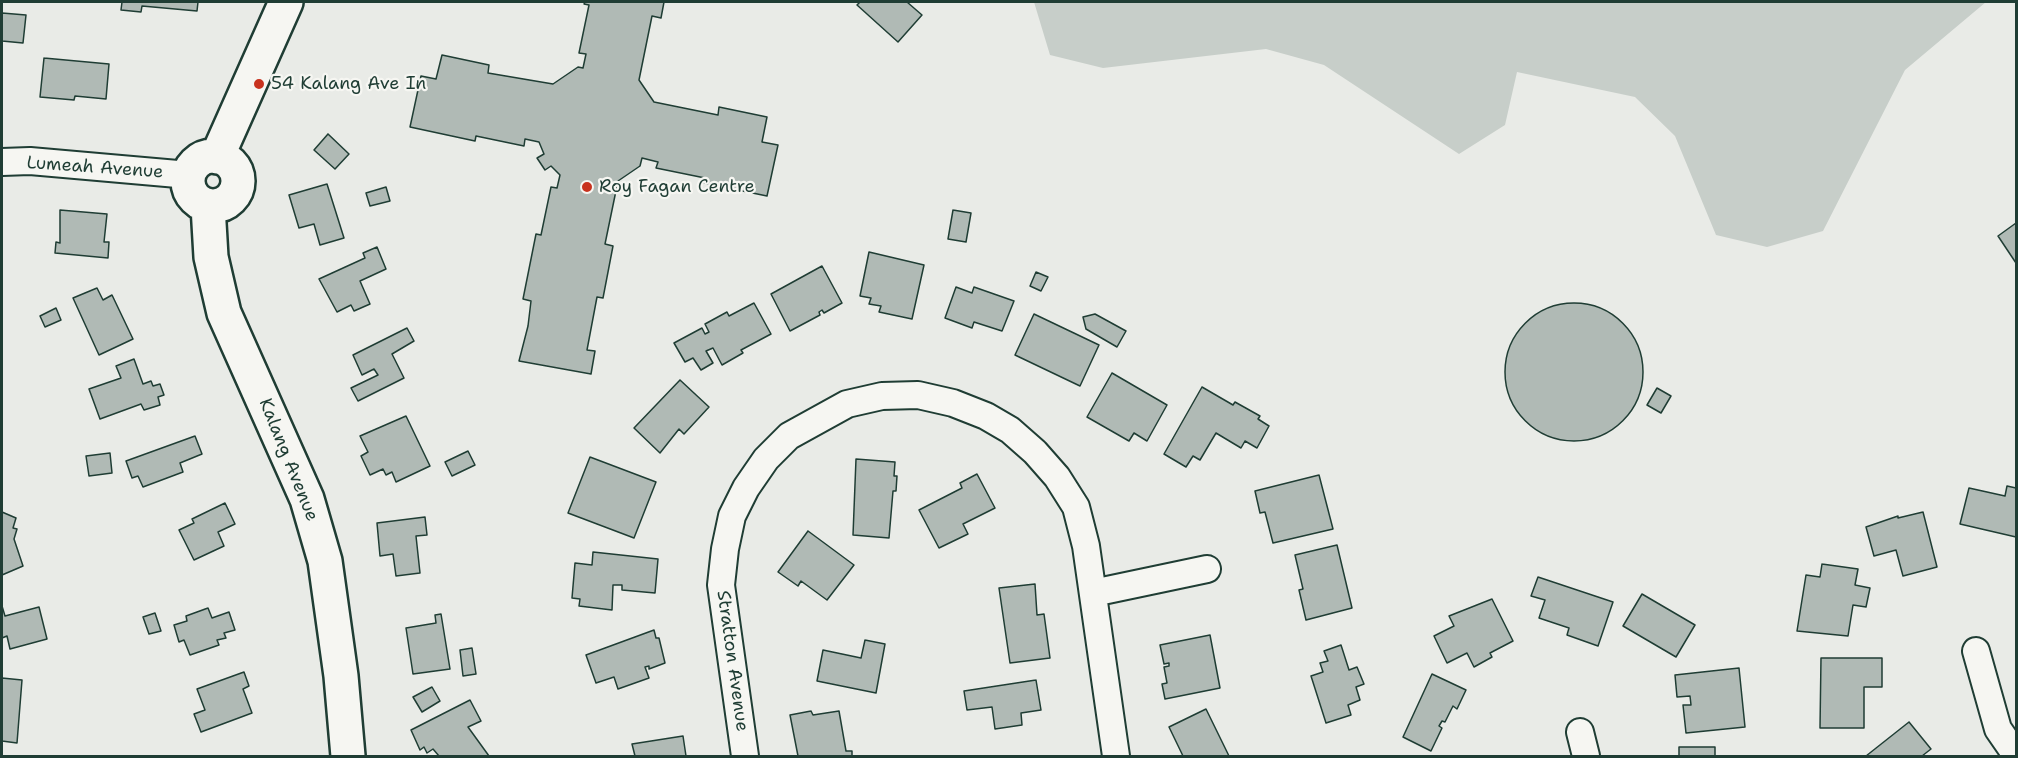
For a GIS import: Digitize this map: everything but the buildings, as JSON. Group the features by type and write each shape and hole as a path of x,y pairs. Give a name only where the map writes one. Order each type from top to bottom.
{"street":[{"path":"217,157 286,2"},
{"path":"210,156 217,157 232,165 238,181 237,189 226,203 208,206 192,195 188,188 189,175 197,162 210,156"},
{"name":"Lumeah Avenue","path":"2,162 30,161 189,175"},
{"name":"Kalang Avenue","path":"208,206 211,257 224,313 307,499 325,561 341,676 348,756"},
{"name":"Stratton Avenue","path":"745,756 721,585 732,516 746,488 766,459 789,436 847,404 882,396 918,395 953,403 986,416 1010,430 1035,452 1057,477 1076,507 1086,546 1116,756"},
{"path":"1092,593 1207,569"},
{"path":"1976,651 1998,729 2016,755"}],"shaded area":[{"path":"1034,2 1986,2 1905,70 1823,231 1767,247 1716,235 1675,136 1635,97 1517,72 1505,125 1459,154 1324,65 1266,49 1103,68 1050,55"}],"place":[{"name":"54 Kalang Ave In","path":"259,84"},
{"name":"Roy Fagan Centre","path":"587,187"}]}
